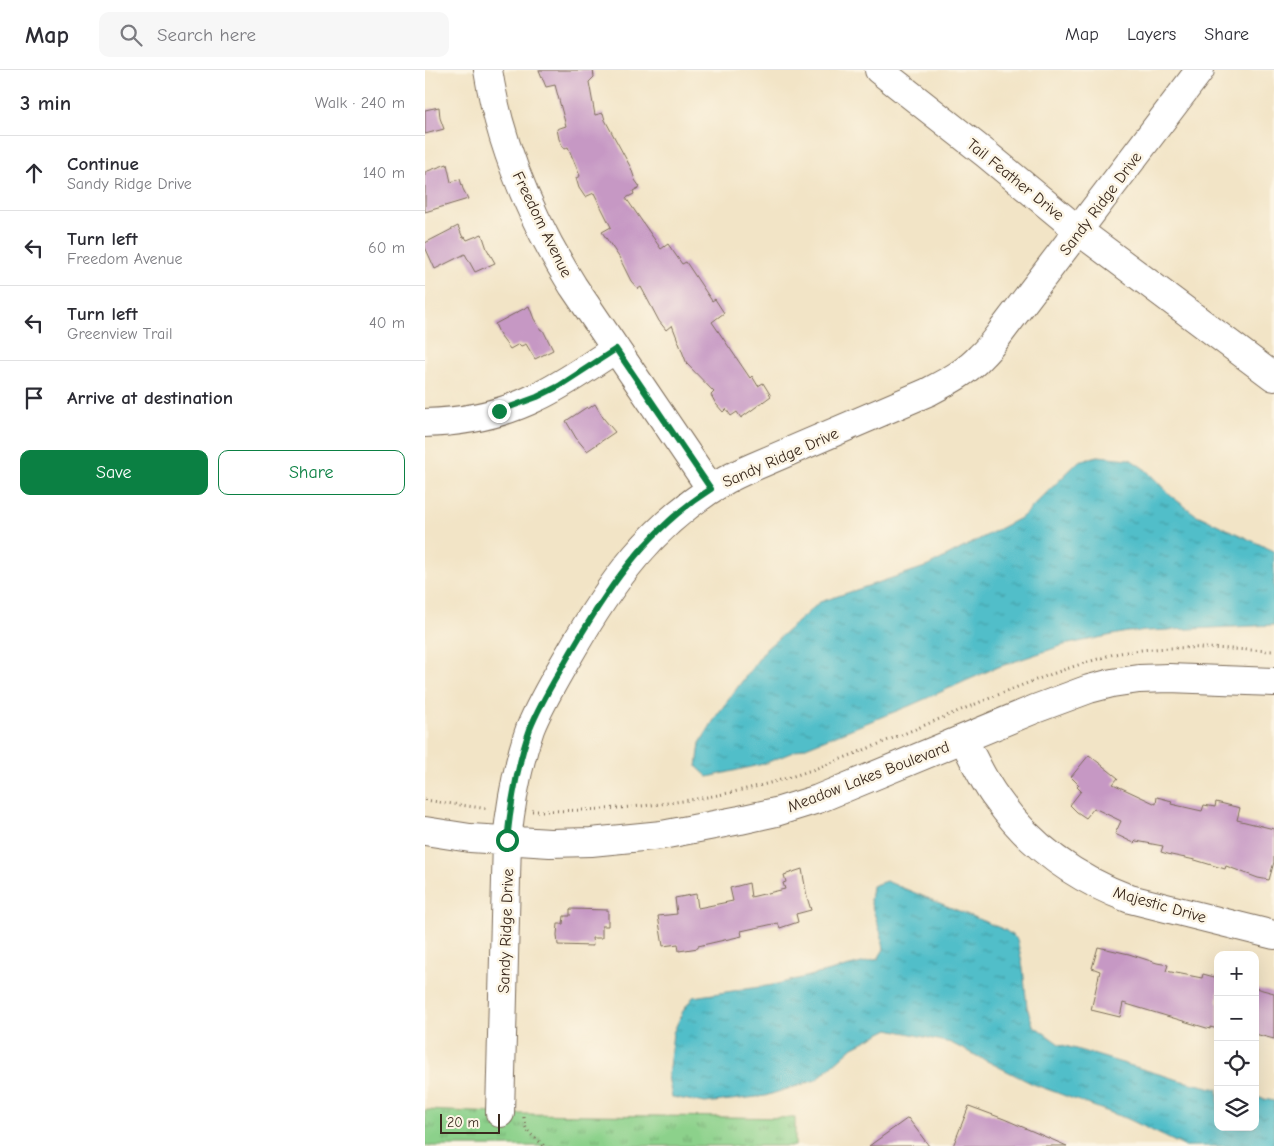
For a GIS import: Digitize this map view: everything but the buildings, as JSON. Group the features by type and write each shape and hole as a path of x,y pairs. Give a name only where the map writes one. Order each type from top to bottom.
{"street":[{"name":"Freedom Avenue","path":"488,70 497,114 507,147 539,224 557,261 711,489"},
{"name":"Tail Feather Drive","path":"879,70 986,154 1079,231 1274,376"},
{"name":"Sandy Ridge Drive","path":"512,1114 507,840 510,811 519,766 538,712 607,592 657,531 690,504 728,478 929,392 962,373 981,357 1200,70"},
{"path":"425,423 464,419 516,406 559,386 616,349"},
{"name":"Meadow Lakes Boulevard","path":"425,831 470,838 550,843 591,842 662,835 776,812 818,799 1060,700 1112,683 1139,679 1169,678 1274,682"},
{"name":"Majestic Drive","path":"963,739 995,798 1011,818 1043,850 1083,877 1111,892 1130,899 1274,935"}],"path":[{"path":"425,800 510,811 594,809 697,800 776,782 827,765 1018,687 1118,653 1170,648 1274,651"},
{"path":"512,1114 544,1146"}],"green space":[{"path":"425,1110 524,1114 795,1118 795,1146 425,1146"}],"water":[{"path":"1098,456 1130,459 1146,470 1171,496 1195,514 1274,551 1274,625 1127,632 1064,645 995,668 909,706 763,764 708,777 697,767 700,743 717,715 766,649 820,602 928,566 1022,517 1079,461"},
{"path":"886,881 1005,930 1017,939 1023,968 1027,1007 1033,1025 1059,1044 1182,1081 1214,1088 1214,1131 1259,1131 1259,1098 1274,1101 1274,1146 1184,1146 1128,1119 1033,1084 951,1043 889,1029 853,1047 816,1080 765,1096 705,1103 672,1097 668,1076 673,1033 683,1011 693,997 773,985 878,959 884,949 870,901 872,886"}],"route":[{"path":"499,411 516,406 559,386 616,349 711,489 657,531 607,592 575,645 531,728 514,787 507,840"}]}
